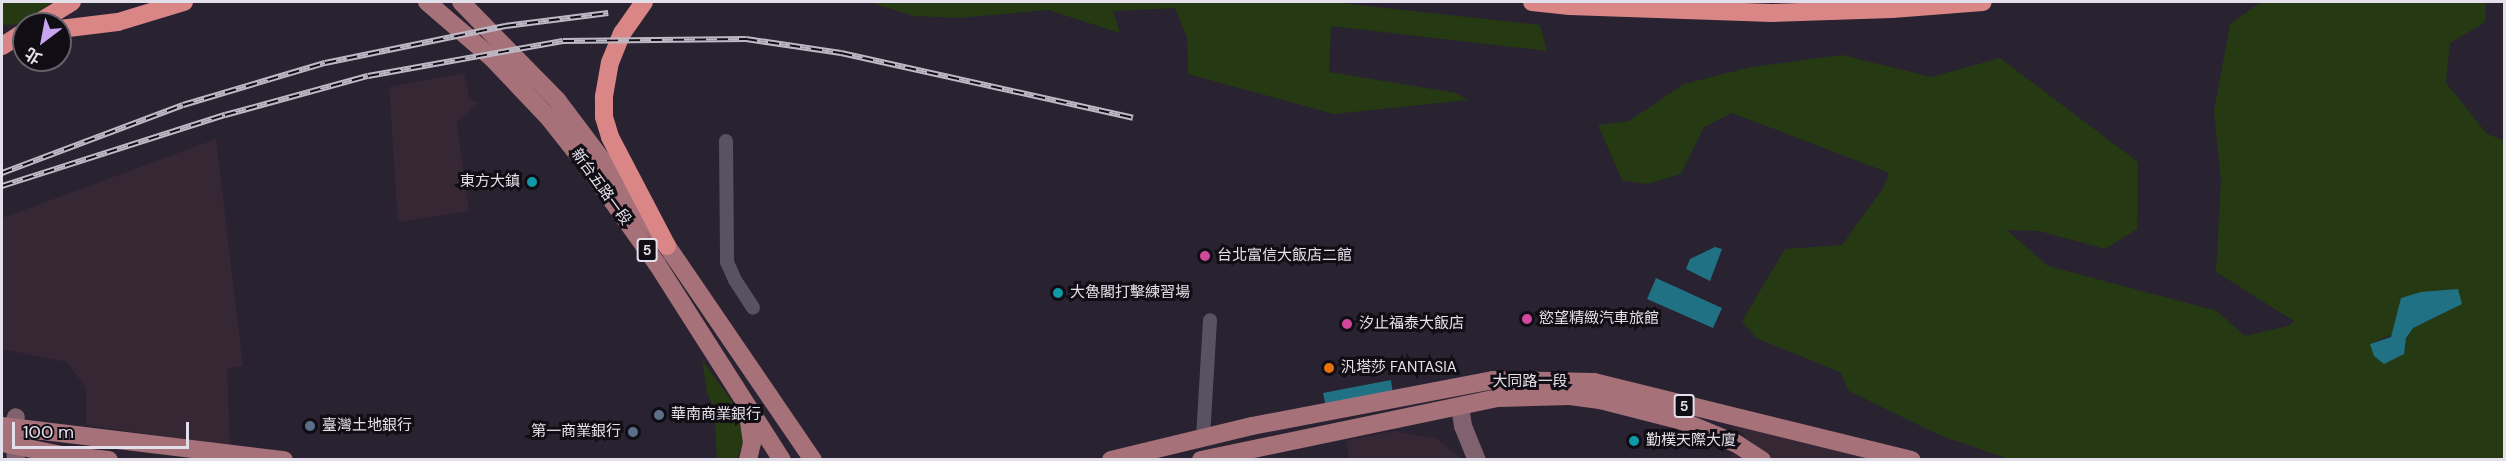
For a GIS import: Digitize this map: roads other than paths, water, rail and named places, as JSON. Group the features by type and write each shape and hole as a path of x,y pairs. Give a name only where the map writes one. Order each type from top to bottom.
{"highway":[{"path":"56,12 72,2"},
{"path":"72,27 118,21 184,2"},
{"path":"644,2 622,33 610,62 604,97 604,117 610,137 667,246"},
{"path":"1532,2 1570,6 1772,13 1892,9 1983,2"}],"main road":[{"name":"新台五路一段","path":"429,2 492,58 548,117 594,175 650,255 782,459"},
{"name":"新台五路一段","path":"461,2 557,100 667,246 813,459"},
{"name":"大同路一段","path":"1111,459 1203,438 1493,380 1594,382 1912,459"},
{"name":"大同路一段","path":"1201,459 1460,408 1498,398 1570,396 1600,400 1682,421 1737,444 1762,459"},
{"path":"747,408 752,443 748,459"},
{"path":"10,436 168,452 284,459"},
{"path":"10,436 60,457 109,459"}],"street":[{"path":"726,141 727,262 735,280 753,308"},
{"path":"1203,438 1210,320"},
{"path":"1454,387 1463,426 1477,459"}],"water":[{"path":"1715,247 1722,249 1710,281 1686,269 1690,259"},
{"path":"1656,278 1722,308 1713,328 1647,299"},
{"path":"2458,289 2462,304 2413,328 2406,338 2404,354 2384,364 2374,356 2370,344 2391,337 2401,298 2421,292"},
{"path":"1391,380 1393,395 1326,407 1323,393"}],"railway":[{"path":"2,173 183,105 325,63 505,26 608,13"},
{"path":"2,186 225,115 368,76 563,41 746,39 841,53 1133,118"}],"place":[{"name":"東方大鎮","path":"532,182"},
{"name":"台北富信大飯店二館","path":"1205,256"},
{"name":"大魯閣打擊練習場","path":"1058,293"},
{"name":"慾望精緻汽車旅館","path":"1527,319"},
{"name":"汐止福泰大飯店","path":"1347,324"},
{"name":"汎塔莎 FANTASIA","path":"1329,368"},
{"name":"華南商業銀行","path":"659,415"},
{"name":"臺灣土地銀行","path":"310,426"},
{"name":"第一商業銀行","path":"633,432"},
{"name":"勤樸天際大廈","path":"1634,441"}]}
